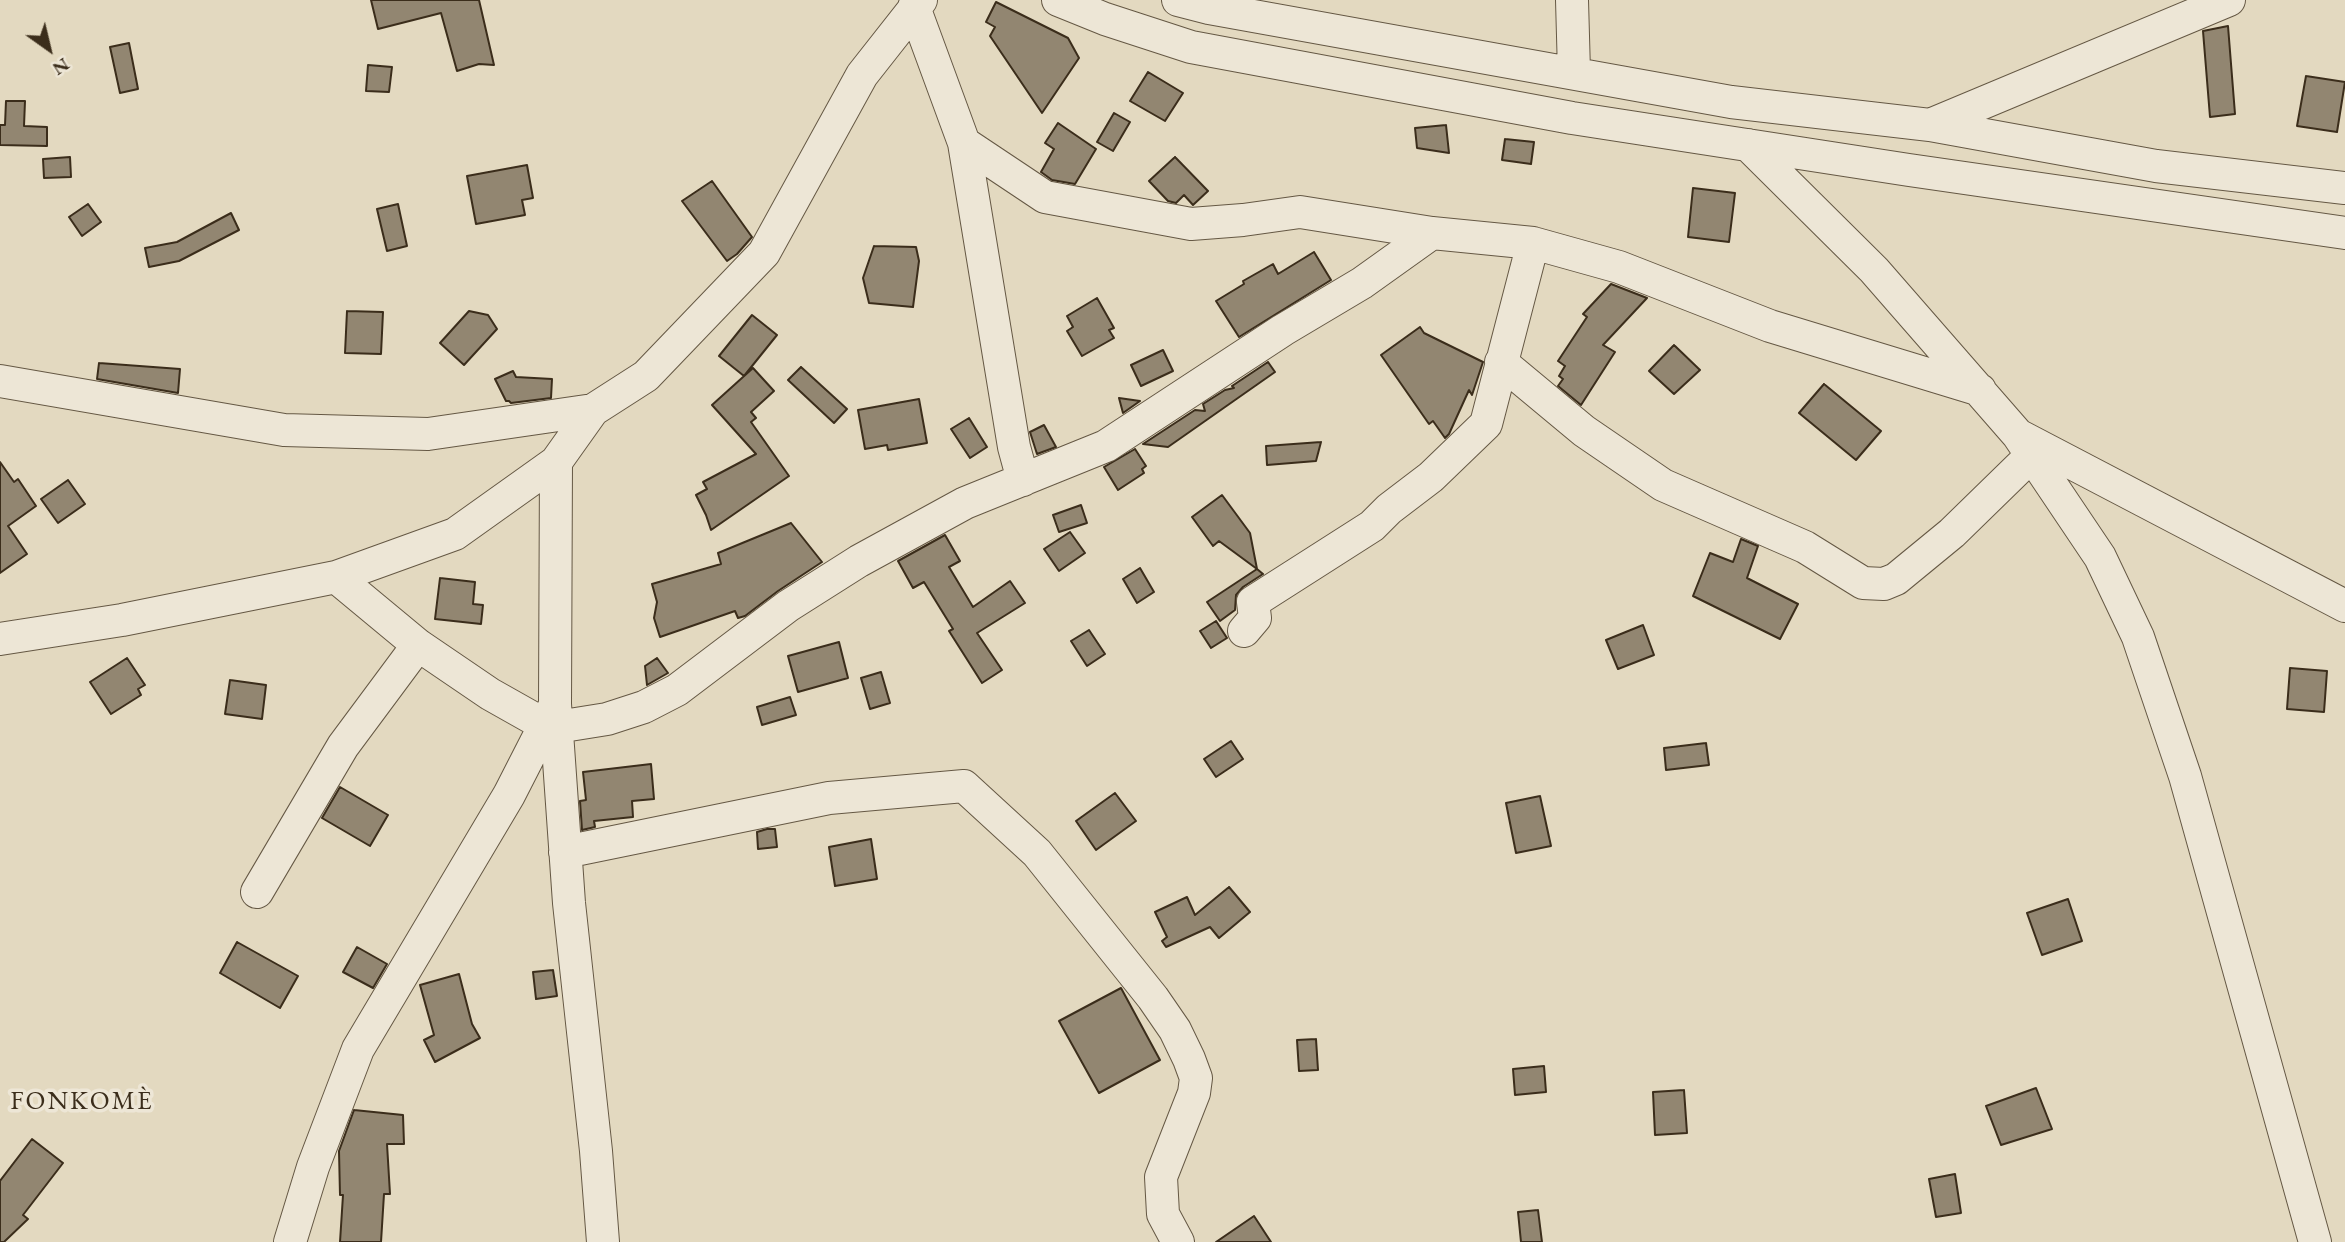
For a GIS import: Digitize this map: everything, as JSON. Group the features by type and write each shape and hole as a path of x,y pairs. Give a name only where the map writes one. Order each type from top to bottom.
{"street":[{"path":"1058,0 1105,19 1191,47 1572,118 2345,233"},
{"path":"1178,0 1731,102 1930,125 2156,166 2345,188"},
{"path":"1572,0 1574,72"},
{"path":"1930,125 2229,0"},
{"path":"918,4 964,143 1012,434 1023,480"},
{"path":"0,639 122,620 336,577 455,534 556,462 593,410 646,376 764,253 862,75 918,4"},
{"path":"964,143 1045,197 1191,224 1300,212 1432,233 1532,243 1619,267 1770,326 1980,390"},
{"path":"1748,145 1874,270 1980,390 2025,445 2100,557 2138,638 2185,776 2315,1242"},
{"path":"336,577 418,645 490,694 552,719 607,719 644,707 677,690 788,606 859,561 965,503 1106,446 1283,330 1362,283 1432,233"},
{"path":"1244,631 1255,618 1253,602 1372,526 1389,509 1431,477 1486,424 1532,243"},
{"path":"1501,362 1584,431 1663,485 1805,547 1863,583 1884,584 1896,579 1952,533 2025,445"},
{"path":"0,381 284,430 428,434 593,410"},
{"path":"2025,445 2192,524 2345,606"},
{"path":"556,462 552,719 603,1242"},
{"path":"257,892 342,746 418,645"},
{"path":"290,1242 313,1167 358,1049 552,719"},
{"path":"565,852 830,798 964,786 1037,853 1153,998 1175,1030 1189,1059 1196,1078 1194,1093 1161,1177 1163,1214 1178,1242"}],"building":[{"path":"371,0 479,0 494,65 479,64 457,71 441,13 378,29"},
{"path":"996,2 1068,38 1079,58 1042,113 990,36 995,27 986,22"},
{"path":"2228,26 2235,114 2210,117 2203,31"},
{"path":"129,43 138,89 120,93 110,47"},
{"path":"368,65 392,67 389,92 366,91"},
{"path":"1148,72 1183,93 1165,121 1130,101"},
{"path":"2306,76 2345,82 2337,132 2297,126"},
{"path":"6,101 25,101 24,126 47,127 47,146 0,145 0,125 5,125"},
{"path":"1114,113 1130,122 1113,151 1097,142"},
{"path":"1058,123 1096,149 1075,184 1052,180 1041,172 1054,149 1045,143"},
{"path":"1446,125 1449,153 1417,148 1415,128"},
{"path":"1505,139 1534,142 1531,164 1502,160"},
{"path":"70,157 71,177 44,178 43,159"},
{"path":"1175,157 1208,191 1193,205 1184,195 1176,203 1168,201 1149,181"},
{"path":"527,165 533,198 522,200 525,215 476,224 467,176"},
{"path":"712,181 752,237 727,261 682,201"},
{"path":"1693,188 1735,193 1729,242 1688,237"},
{"path":"88,204 101,222 82,236 69,217"},
{"path":"398,204 407,246 387,251 377,209"},
{"path":"231,213 239,230 179,261 149,267 145,248 177,242"},
{"path":"874,246 916,247 919,261 913,307 869,303 863,278"},
{"path":"1314,252 1331,280 1239,337 1216,301 1273,264 1278,274"},
{"path":"1611,284 1647,298 1603,345 1615,352 1581,405 1558,386 1563,379 1559,376 1565,366 1558,361 1587,317 1583,314"},
{"path":"1097,298 1114,328 1109,330 1114,338 1082,356 1067,331 1073,327 1067,316"},
{"path":"347,311 383,312 381,354 345,353"},
{"path":"469,311 488,315 497,329 464,365 440,343"},
{"path":"752,315 777,335 744,376 719,356"},
{"path":"1420,327 1424,333 1483,362 1472,395 1469,390 1445,438 1433,421 1429,424 1381,355"},
{"path":"1674,345 1700,370 1674,394 1649,371"},
{"path":"1163,350 1173,371 1141,386 1131,365"},
{"path":"1268,362 1275,372 1168,447 1143,444 1195,410 1205,411 1203,404 1225,390 1234,388 1232,386"},
{"path":"99,363 180,369 178,393 97,379"},
{"path":"801,367 847,409 834,423 788,380"},
{"path":"753,368 774,391 751,412 756,418 751,422 789,476 711,530 696,495 707,489 703,482 756,454 712,405"},
{"path":"513,371 516,377 552,379 551,398 511,403 506,401 495,379"},
{"path":"1824,384 1881,431 1856,460 1799,413"},
{"path":"1119,398 1140,401 1123,413"},
{"path":"919,399 927,443 888,450 887,445 865,449 858,410"},
{"path":"969,418 987,447 970,458 951,429"},
{"path":"1044,425 1056,447 1037,454 1030,432"},
{"path":"1321,442 1316,461 1267,465 1266,446"},
{"path":"1135,449 1146,466 1142,469 1144,473 1118,490 1104,467"},
{"path":"0,462 14,482 18,479 36,506 8,526 27,554 0,573"},
{"path":"68,480 85,504 58,523 41,499"},
{"path":"1222,495 1250,533 1257,569 1219,541 1213,546 1192,517"},
{"path":"1081,505 1087,523 1059,532 1053,515"},
{"path":"791,523 822,562 745,616 738,618 735,611 660,637 654,618 657,602 652,584 721,564 718,553"},
{"path":"1070,532 1085,553 1059,571 1044,549"},
{"path":"945,535 960,561 949,567 973,607 1010,581 1025,603 977,633 1002,670 982,683 949,631 953,629 924,582 913,588 898,561"},
{"path":"1741,539 1758,546 1747,578 1798,604 1780,639 1693,596 1710,553 1733,562"},
{"path":"1140,568 1154,592 1137,603 1123,579"},
{"path":"1257,569 1263,574 1243,587 1236,595 1235,610 1220,621 1207,602"},
{"path":"440,578 475,582 473,604 483,605 481,624 435,619"},
{"path":"1216,621 1227,638 1211,648 1200,631"},
{"path":"1643,625 1654,655 1618,669 1606,640"},
{"path":"1089,630 1105,654 1087,666 1071,641"},
{"path":"839,642 848,678 798,692 788,656"},
{"path":"127,658 145,685 138,689 141,695 111,714 90,682"},
{"path":"657,658 668,673 647,685 645,666"},
{"path":"2290,668 2327,671 2324,712 2287,709"},
{"path":"881,672 890,703 870,709 861,678"},
{"path":"230,680 266,685 262,719 225,714"},
{"path":"790,697 796,715 762,725 757,707"},
{"path":"1231,741 1243,759 1216,777 1204,759"},
{"path":"1706,743 1709,765 1666,770 1664,748"},
{"path":"651,764 654,799 632,801 633,817 594,821 595,827 582,830 580,801 586,800 583,772"},
{"path":"340,787 388,815 370,846 322,818"},
{"path":"1115,793 1136,821 1096,850 1076,821"},
{"path":"1540,796 1551,846 1516,853 1506,803"},
{"path":"775,829 777,847 758,849 757,832"},
{"path":"871,839 877,879 835,886 829,847"},
{"path":"1229,887 1250,912 1219,938 1210,927 1166,947 1162,941 1167,937 1155,912 1187,897 1195,915"},
{"path":"2068,899 2082,941 2042,955 2027,913"},
{"path":"237,942 298,976 280,1008 220,973"},
{"path":"357,947 387,964 373,988 343,972"},
{"path":"553,970 557,996 536,999 533,972"},
{"path":"459,974 472,1024 480,1038 435,1062 424,1040 434,1035 420,985"},
{"path":"1121,988 1160,1060 1099,1093 1059,1021"},
{"path":"1316,1039 1318,1070 1299,1071 1297,1040"},
{"path":"1544,1066 1546,1092 1515,1095 1513,1069"},
{"path":"2036,1088 2052,1129 2001,1145 1986,1106"},
{"path":"1684,1090 1687,1133 1655,1135 1653,1092"},
{"path":"354,1110 403,1115 404,1144 387,1144 390,1194 384,1194 381,1242 340,1242 343,1195 340,1195 339,1151"},
{"path":"32,1139 63,1163 23,1215 28,1219 4,1242 0,1242 0,1181"},
{"path":"1955,1174 1961,1213 1936,1217 1929,1179"},
{"path":"1538,1210 1542,1242 1521,1242 1518,1212"},
{"path":"1254,1216 1271,1242 1216,1242"}],"district":[{"name":"FONKOMÈ","path":"82,1102"}]}
